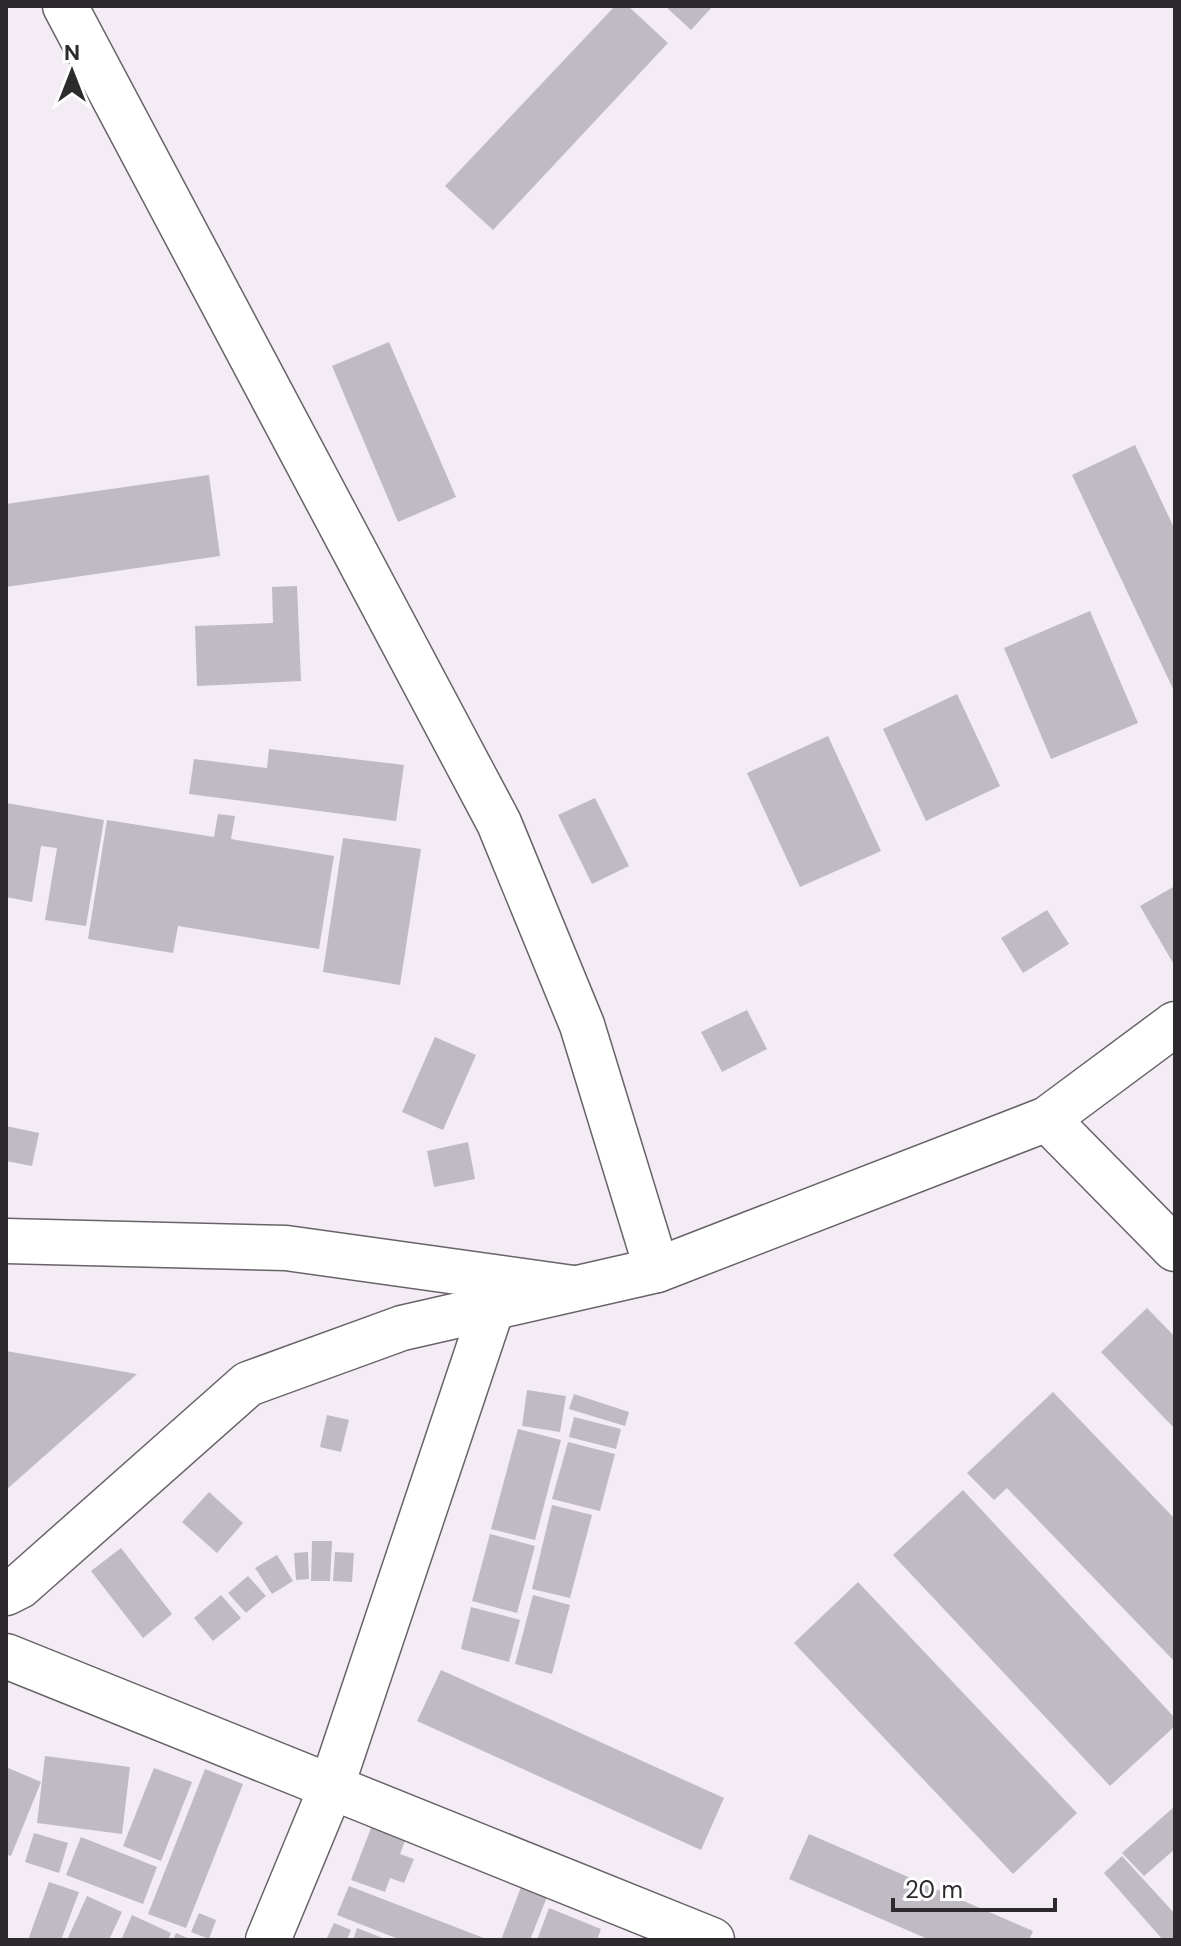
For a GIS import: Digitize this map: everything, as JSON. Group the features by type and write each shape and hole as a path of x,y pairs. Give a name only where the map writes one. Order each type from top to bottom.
{"street":[{"path":"65,6 499,823 582,1025 657,1270"},
{"path":"6,1593 20,1586 248,1384 402,1328 657,1270 1047,1119 1175,1024"},
{"path":"1047,1119 1175,1249"},
{"path":"6,1241 286,1248 577,1288"},
{"path":"268,1940 331,1788 492,1308"},
{"path":"6,1656 712,1940"}],"building":[{"path":"615,6 628,6 668,43 493,230 445,186"},
{"path":"665,6 713,6 691,30"},
{"path":"389,342 456,497 398,522 332,366"},
{"path":"1135,445 1175,530 1175,693 1072,475"},
{"path":"209,475 220,556 6,587 6,504"},
{"path":"297,586 301,681 197,686 195,626 273,623 272,587"},
{"path":"1090,611 1138,723 1051,759 1004,648"},
{"path":"957,694 1000,786 926,821 883,729"},
{"path":"828,736 881,851 800,887 747,773"},
{"path":"269,749 404,765 396,821 189,794 194,759 267,768"},
{"path":"595,798 629,866 592,884 558,815"},
{"path":"6,803 104,820 86,926 45,920 57,848 41,846 32,902 6,897"},
{"path":"218,814 235,816 231,839 334,856 319,949 178,926 173,953 88,939 107,820 214,837"},
{"path":"343,838 421,849 400,985 323,972"},
{"path":"1175,886 1175,962 1173,963 1140,906"},
{"path":"1047,910 1069,944 1023,973 1001,938"},
{"path":"747,1010 767,1049 722,1072 701,1032"},
{"path":"435,1037 476,1055 443,1130 402,1112"},
{"path":"6,1126 39,1133 32,1166 6,1161"},
{"path":"468,1142 475,1179 434,1187 427,1151"},
{"path":"1147,1308 1175,1337 1175,1429 1101,1352"},
{"path":"6,1351 137,1374 6,1490"},
{"path":"527,1390 566,1396 560,1432 522,1426"},
{"path":"1053,1392 1175,1519 1175,1662 1007,1488 994,1500 967,1473"},
{"path":"574,1394 629,1412 625,1426 569,1409"},
{"path":"327,1415 349,1420 341,1452 320,1447"},
{"path":"574,1417 621,1429 616,1449 569,1437"},
{"path":"518,1429 561,1440 535,1540 491,1529"},
{"path":"568,1442 615,1454 600,1511 552,1499"},
{"path":"963,1490 1175,1718 1175,1726 1110,1786 893,1555"},
{"path":"209,1492 243,1523 217,1553 182,1522"},
{"path":"552,1505 592,1515 570,1598 532,1589"},
{"path":"490,1534 535,1546 517,1613 472,1601"},
{"path":"312,1541 332,1541 330,1581 311,1581"},
{"path":"121,1548 172,1614 143,1638 91,1571"},
{"path":"308,1552 309,1579 296,1580 294,1553"},
{"path":"335,1552 354,1553 352,1582 333,1581"},
{"path":"277,1555 293,1581 272,1594 255,1568"},
{"path":"248,1576 266,1596 246,1613 228,1593"},
{"path":"858,1582 1077,1813 1013,1874 794,1643"},
{"path":"221,1595 241,1618 213,1641 194,1618"},
{"path":"533,1595 570,1605 552,1674 515,1664"},
{"path":"471,1607 520,1620 509,1662 461,1649"},
{"path":"441,1670 724,1798 701,1850 417,1721"},
{"path":"45,1756 130,1767 122,1834 37,1823"},
{"path":"6,1767 41,1782 11,1856 6,1854"},
{"path":"154,1768 192,1782 161,1861 123,1846"},
{"path":"205,1769 243,1784 186,1928 148,1914"},
{"path":"1175,1806 1175,1849 1144,1876 1122,1853"},
{"path":"373,1823 407,1836 400,1854 414,1859 404,1883 390,1878 385,1892 351,1880"},
{"path":"34,1833 68,1843 59,1873 25,1862"},
{"path":"809,1834 1033,1931 1029,1940 930,1940 789,1879"},
{"path":"81,1837 157,1867 143,1904 66,1875"},
{"path":"1122,1856 1175,1914 1175,1940 1163,1940 1104,1873"},
{"path":"49,1882 79,1892 61,1940 28,1940"},
{"path":"349,1886 489,1940 401,1940 337,1915"},
{"path":"521,1887 547,1897 530,1940 501,1940"},
{"path":"87,1896 122,1912 109,1940 67,1940"},
{"path":"549,1908 601,1929 597,1940 537,1940"},
{"path":"199,1913 216,1920 209,1939 191,1932"},
{"path":"132,1915 171,1933 168,1940 121,1940"},
{"path":"334,1923 351,1930 347,1940 326,1940"},
{"path":"357,1928 388,1940 353,1940"},
{"path":"176,1933 192,1940 173,1940"}]}
